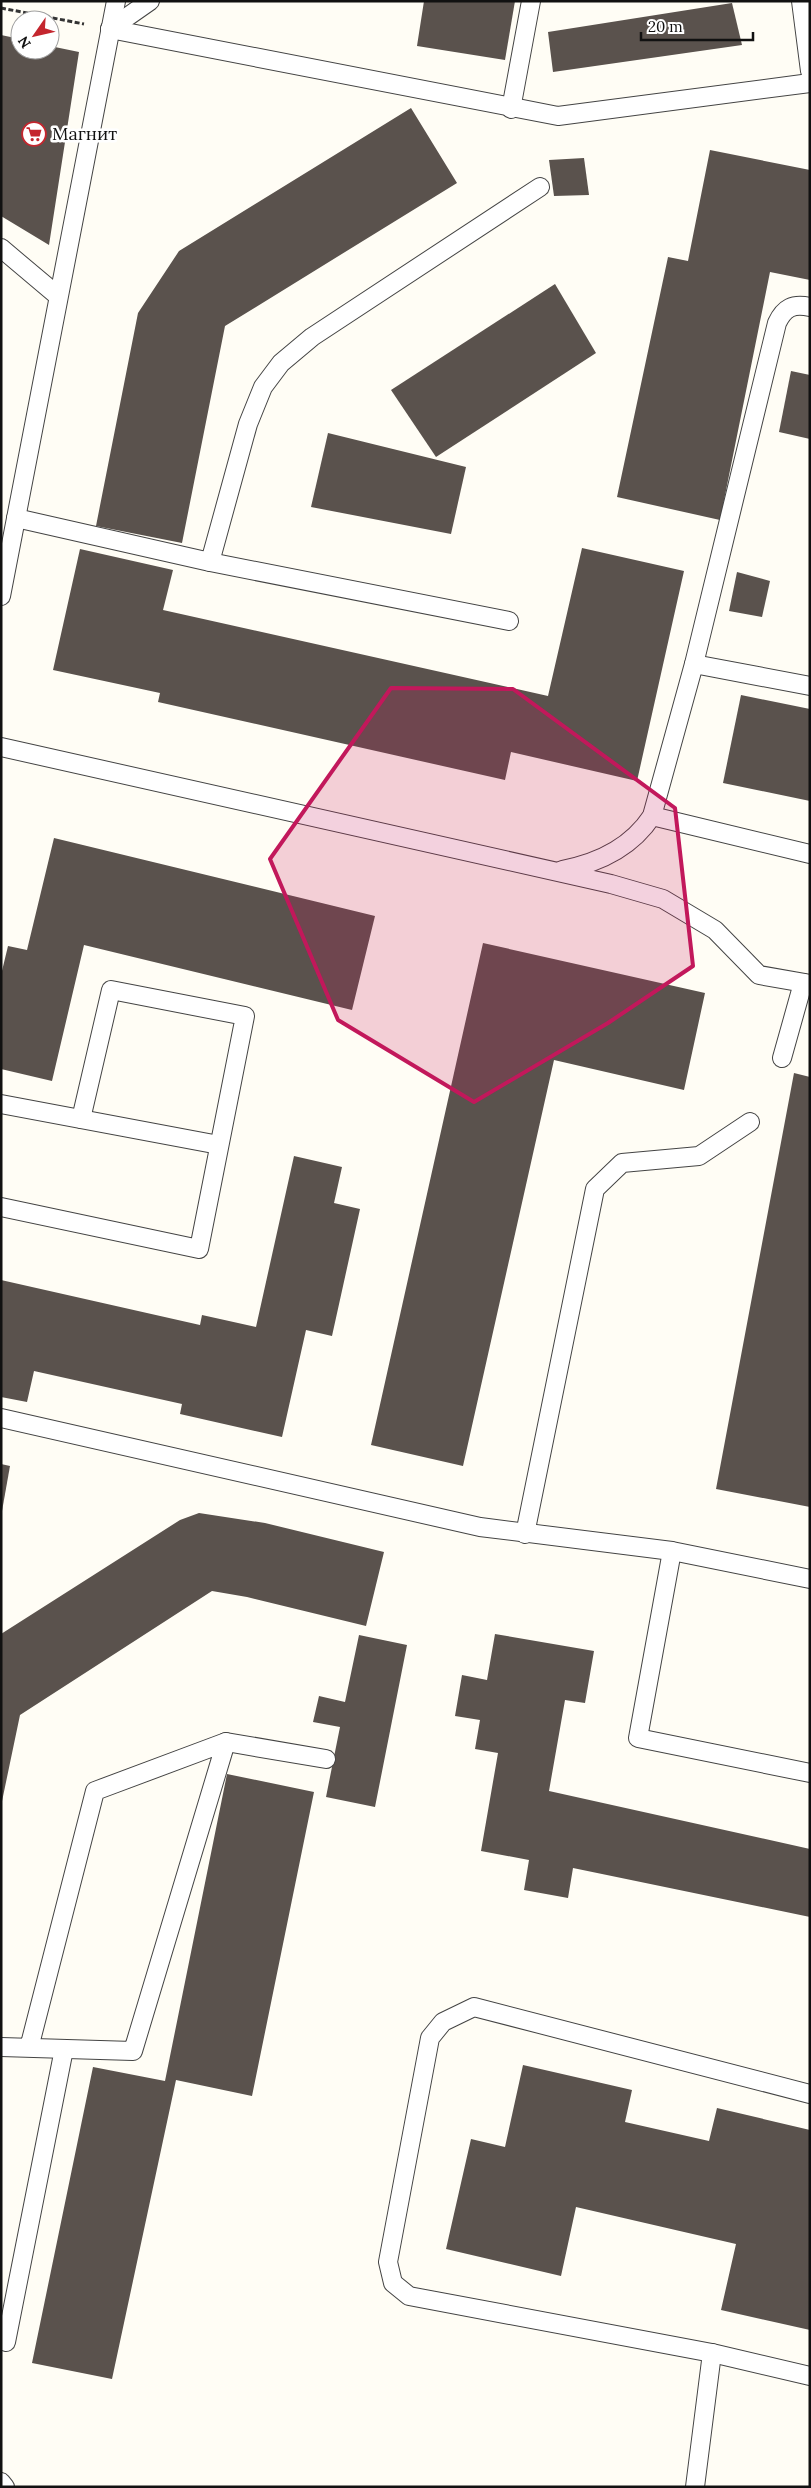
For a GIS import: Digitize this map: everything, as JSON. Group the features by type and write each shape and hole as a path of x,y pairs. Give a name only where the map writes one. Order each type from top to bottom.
{"lane":[{"path":"1,596 116,1"},
{"path":"110,29 150,1"},
{"path":"510,109 531,1"},
{"path":"800,1 810,71"},
{"path":"110,29 510,109 558,116 810,83"},
{"path":"210,562 248,424 263,387 281,363 312,337 540,187"},
{"path":"1,248 58,296"},
{"path":"554,872 583,866 617,852 642,830 652,816 694,664 777,323 784,311 792,306 799,304 810,307"},
{"path":"16,518 210,562 508,622"},
{"path":"694,664 810,686"},
{"path":"1,747 611,884 664,899 715,930 759,975 806,984 782,1058"},
{"path":"652,816 810,854"},
{"path":"1,1207 200,1248 245,1016 111,990 81,1119"},
{"path":"1,1104 219,1145"},
{"path":"525,1534 595,1189 622,1163 699,1156 750,1122"},
{"path":"1,1418 470,1525 525,1534 672,1551 810,1579"},
{"path":"672,1551 638,1738 810,1773"},
{"path":"1,2047 133,2051 226,1742"},
{"path":"29,2048 95,1791 226,1742 326,1759"},
{"path":"810,2094 474,2007 443,2022 430,2038 388,2262 393,2283 408,2296 712,2353 810,2376"},
{"path":"6,2342 64,2049"},
{"path":"695,2487 712,2353"},
{"path":"1,2482 5,2487"}],"path":[{"path":"1,8 110,29"}],"highlighted area":[{"path":"391,688 513,689 675,808 693,966 608,1023 474,1102 338,1020 270,859"}],"building":[{"path":"424,1 515,1 505,60 417,46"},
{"path":"732,3 742,45 553,72 548,32"},
{"name":"Магнит","path":"1,35 10,37 10,60 60,60 60,48 79,52 49,245 1,216"},
{"path":"411,108 457,183 225,326 182,543 96,526 138,313 179,251"},
{"path":"710,150 810,170 810,280 770,272 720,520 617,497 668,257 688,261"},
{"path":"584,158 589,195 554,196 549,160"},
{"path":"555,284 596,353 436,457 391,390"},
{"path":"791,371 810,375 810,439 779,432"},
{"path":"328,433 466,467 451,534 311,507"},
{"path":"582,548 684,571 637,781 511,752 505,780 158,702 160,693 53,670 80,549 173,570 163,610 548,696"},
{"path":"737,572 770,581 762,617 729,611"},
{"path":"741,695 810,709 810,801 723,783"},
{"path":"54,838 375,916 352,1010 84,945 52,1081 1,1069 1,975 8,946 27,950"},
{"path":"483,943 705,993 684,1090 554,1060 463,1466 371,1445"},
{"path":"794,1073 810,1077 810,1507 716,1489"},
{"path":"294,1156 342,1167 334,1203 360,1209 332,1336 306,1330 282,1437 180,1414 182,1404 34,1371 27,1402 1,1397 1,1280 200,1325 202,1315 256,1327"},
{"path":"1,1464 10,1466 2,1511 1,1511"},
{"path":"199,1513 265,1523 384,1552 366,1626 247,1597 212,1591 20,1715 1,1806 1,1634 180,1520"},
{"path":"495,1634 594,1651 585,1703 565,1700 549,1791 810,1849 810,1917 573,1868 568,1898 524,1890 529,1860 481,1851 498,1753 475,1749 480,1720 455,1716 462,1675 487,1680"},
{"path":"359,1635 407,1645 375,1807 326,1797 340,1727 313,1722 319,1696 345,1702"},
{"path":"227,1774 314,1792 252,2096 176,2080 112,2379 32,2363 93,2067 165,2081"},
{"path":"523,2065 632,2090 625,2122 709,2141 717,2108 810,2130 810,2330 721,2310 736,2244 576,2207 561,2276 446,2249 471,2139 505,2147"}],"place":[{"name":"Магнит","path":"34,134"}]}
